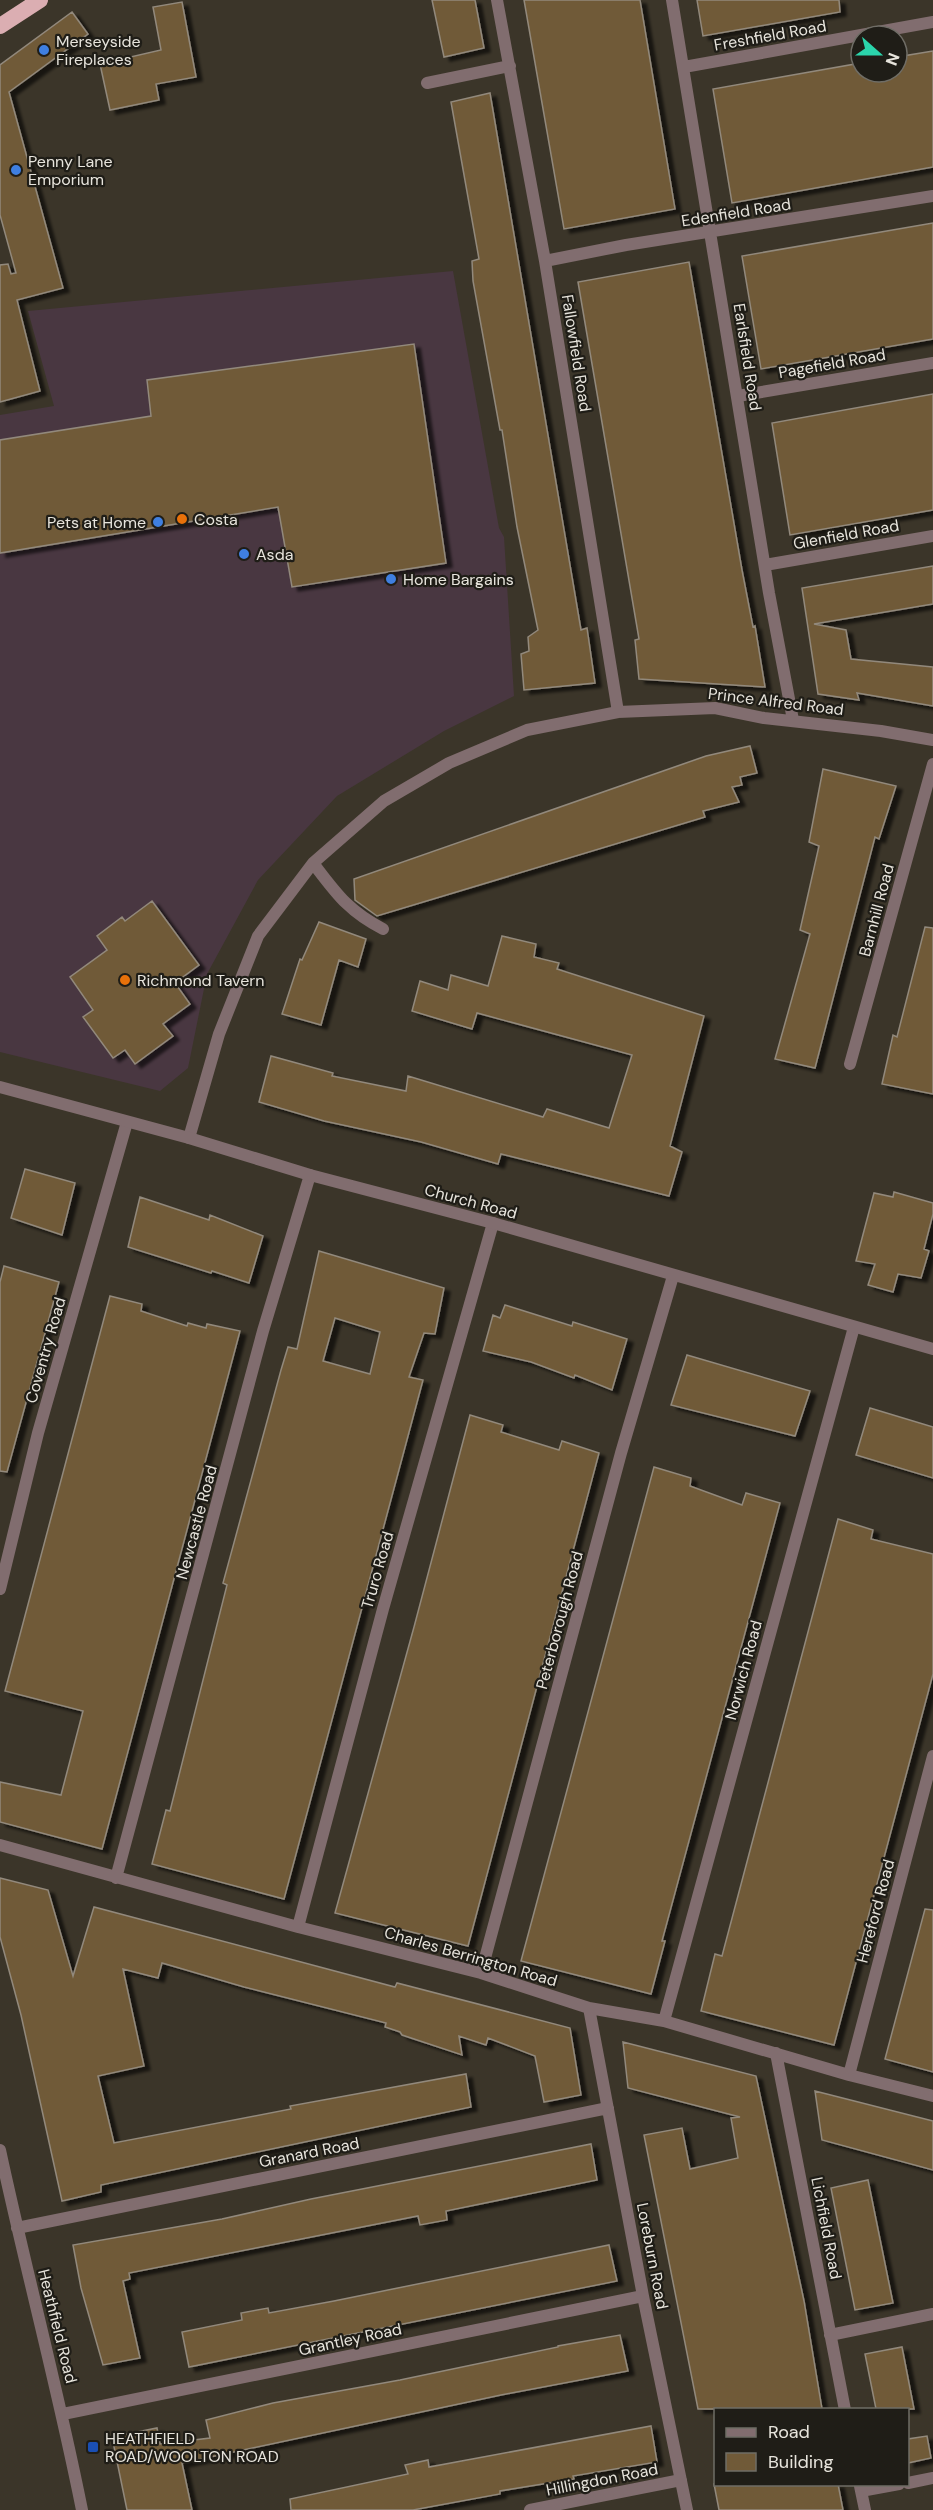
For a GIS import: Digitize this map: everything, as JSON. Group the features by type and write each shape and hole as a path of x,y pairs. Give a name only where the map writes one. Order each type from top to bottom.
{"highway":[{"path":"0,26 40,0"}],"street":[{"name":"Fallowfield Road","path":"497,0 545,261 618,712"},
{"name":"Earlsfield Road","path":"672,0 765,565 793,720"},
{"name":"Freshfield Road","path":"684,67 933,22"},
{"path":"427,83 510,66"},
{"name":"Edenfield Road","path":"545,261 626,245 933,196"},
{"name":"Pagefield Road","path":"738,396 933,363"},
{"name":"Glenfield Road","path":"765,565 933,536"},
{"name":"Prince Alfred Road","path":"189,1138 219,1034 258,936 313,863 384,801 449,763 527,730 618,712 716,708 764,718 933,740"},
{"name":"Barnhill Road","path":"850,1064 933,764"},
{"path":"313,863 342,901 362,918 383,929"},
{"name":"Church Road","path":"0,1087 189,1138 310,1175 493,1223 933,1349"},
{"name":"Coventry Road","path":"0,1589 38,1433 127,1122"},
{"name":"Newcastle Road","path":"116,1878 263,1331 310,1175"},
{"name":"Truro Road","path":"298,1927 386,1598 493,1223"},
{"name":"Peterborough Road","path":"480,1973 621,1453 673,1276"},
{"name":"Norwich Road","path":"664,2021 854,1327"},
{"name":"Hereford Road","path":"849,2075 933,1756"},
{"name":"Charles Berrington Road","path":"0,1845 298,1927 480,1973 589,2008 664,2021 849,2075 933,2096"},
{"name":"Loreburn Road","path":"589,2008 643,2296 687,2510"},
{"name":"Lichfield Road","path":"776,2053 845,2408"},
{"name":"Granard Road","path":"16,2228 608,2108"},
{"name":"Heathfield Road","path":"0,2150 16,2228 63,2414 82,2510"},
{"name":"Grantley Road","path":"63,2414 643,2296"},
{"path":"830,2335 933,2314"},
{"path":"909,2483 933,2478"},
{"name":"Hillingdon Road","path":"530,2510 681,2480"},
{"path":"865,2510 860,2488 880,2486"}],"shaded area":[{"path":"453,271 499,528 504,537 514,696 444,731 337,796 258,880 207,974 188,1068 160,1091 0,1052 0,415 54,406 28,311"}],"building":[{"path":"432,0 475,0 484,48 444,57"},
{"path":"524,0 640,0 675,209 564,229"},
{"path":"697,0 839,0 840,12 703,36"},
{"path":"182,2 196,77 156,84 159,100 110,110 100,64 161,50 153,7"},
{"path":"72,12 88,34 9,92 63,288 17,300 40,391 0,402 0,265 8,264 11,274 16,273 0,215 0,65"},
{"path":"933,51 933,167 732,203 713,89 849,65 849,84 909,84 909,55"},
{"path":"490,93 581,630 587,628 595,683 524,690 521,654 529,651 528,637 538,630 473,281 472,261 479,259 451,102"},
{"path":"933,223 933,339 761,369 742,256"},
{"path":"689,262 742,570 753,627 755,626 765,687 639,679 635,640 639,639 578,282"},
{"path":"414,344 446,563 292,587 278,507 0,553 0,440 151,416 147,380"},
{"path":"933,394 933,510 790,535 772,423"},
{"path":"933,566 933,604 814,624 846,630 851,659 933,667 933,706 857,693 859,700 818,694 802,588"},
{"path":"750,746 757,773 740,777 742,785 732,787 739,802 703,811 705,817 377,916 355,900 354,879 706,756"},
{"path":"823,769 896,786 879,839 875,837 815,1068 775,1059 810,934 800,930 819,846 809,842"},
{"name":"Richmond Tavern","path":"152,901 199,965 175,983 190,1004 163,1024 173,1036 135,1064 125,1050 113,1058 83,1017 93,1010 70,977 107,950 97,936 122,917 125,921"},
{"path":"319,922 366,939 358,967 339,960 321,1025 282,1014 300,959 302,960"},
{"path":"925,927 933,928 933,1094 882,1084 893,1035 897,1037"},
{"path":"502,936 536,944 534,957 559,963 557,969 704,1016 670,1146 682,1152 669,1196 501,1154 498,1164 421,1142 324,1121 259,1102 271,1056 333,1073 332,1076 406,1091 408,1076 543,1117 547,1109 609,1128 632,1055 477,1013 472,1029 412,1011 420,981 448,990 451,975 488,986"},
{"path":"25,1169 75,1183 62,1235 11,1218"},
{"path":"894,1192 933,1203 933,1214 924,1249 929,1251 921,1278 898,1274 893,1292 868,1285 875,1264 856,1261 874,1193 893,1197"},
{"path":"140,1197 209,1220 210,1215 263,1236 249,1283 128,1247"},
{"path":"319,1251 444,1288 435,1334 424,1333 409,1377 423,1380 284,1899 152,1864 166,1810 170,1811 227,1585 223,1583 281,1370 288,1347 297,1349","holes":["335,1318 380,1332 370,1374 323,1361"]},
{"path":"4,1266 59,1282 7,1472 0,1471 0,1282"},
{"path":"110,1296 142,1304 141,1311 187,1326 188,1323 206,1328 207,1324 240,1331 102,1849 0,1822 0,1782 61,1795 83,1711 5,1691"},
{"path":"505,1305 572,1326 573,1322 627,1339 612,1390 575,1375 574,1378 531,1362 483,1351 493,1315 500,1318"},
{"path":"687,1355 810,1391 795,1436 671,1405"},
{"path":"870,1408 933,1427 933,1478 856,1455"},
{"path":"470,1415 503,1425 501,1432 559,1450 562,1441 599,1453 468,1946 335,1913"},
{"path":"654,1467 691,1478 690,1486 742,1505 746,1493 780,1503 662,1941 665,1941 651,1994 521,1961"},
{"path":"838,1519 873,1530 871,1539 933,1554 933,1674 834,2045 701,2011 715,1954 722,1956"},
{"path":"0,1878 48,1890 73,1976 94,1907 395,1987 397,1983 570,2028 581,2095 544,2102 535,2056 488,2038 486,2045 459,2036 462,2055 402,2035 400,2032 385,2027 386,2023 244,1987 162,1963 158,1978 123,1969 144,2066 98,2076 114,2143 291,2109 290,2106 466,2074 471,2107 101,2185 101,2192 62,2201 21,2015 0,1937"},
{"path":"925,1909 933,1910 933,2072 885,2059"},
{"path":"623,2042 756,2076 804,2301 822,2408 698,2409 644,2135 682,2128 690,2169 738,2158 731,2118 740,2117 628,2088"},
{"path":"815,2091 933,2121 933,2170 822,2140"},
{"path":"591,2144 597,2180 446,2211 447,2220 420,2225 418,2216 129,2273 130,2279 123,2281 140,2358 103,2365 81,2288 73,2245 222,2219 311,2199"},
{"path":"868,2180 893,2303 855,2310 831,2188"},
{"path":"609,2245 617,2281 189,2367 182,2332 242,2320 241,2313 268,2308 269,2313 334,2301"},
{"path":"620,2335 628,2371 501,2395 182,2463 192,2510 127,2510 112,2437 157,2428 160,2444 210,2438 206,2420 273,2403 400,2380"},
{"path":"902,2347 914,2409 876,2408 865,2354"},
{"path":"651,2426 657,2462 573,2476 574,2479 500,2491 500,2494 413,2510 291,2510 290,2499 408,2474 405,2465 428,2460 429,2467"},
{"path":"927,2436 931,2458 909,2463 909,2439"},
{"path":"714,2486 838,2486 843,2510 719,2510"}],"place":[{"name":"Merseyside Fireplaces","path":"44,50"},
{"name":"Penny Lane Emporium","path":"16,170"},
{"name":"Costa","path":"182,519"},
{"name":"Pets at Home","path":"158,522"},
{"name":"Asda","path":"244,554"},
{"name":"Home Bargains","path":"391,579"},
{"name":"Richmond Tavern","path":"125,980"},
{"name":"HEATHFIELD ROAD/WOOLTON ROAD","path":"93,2447"}]}
